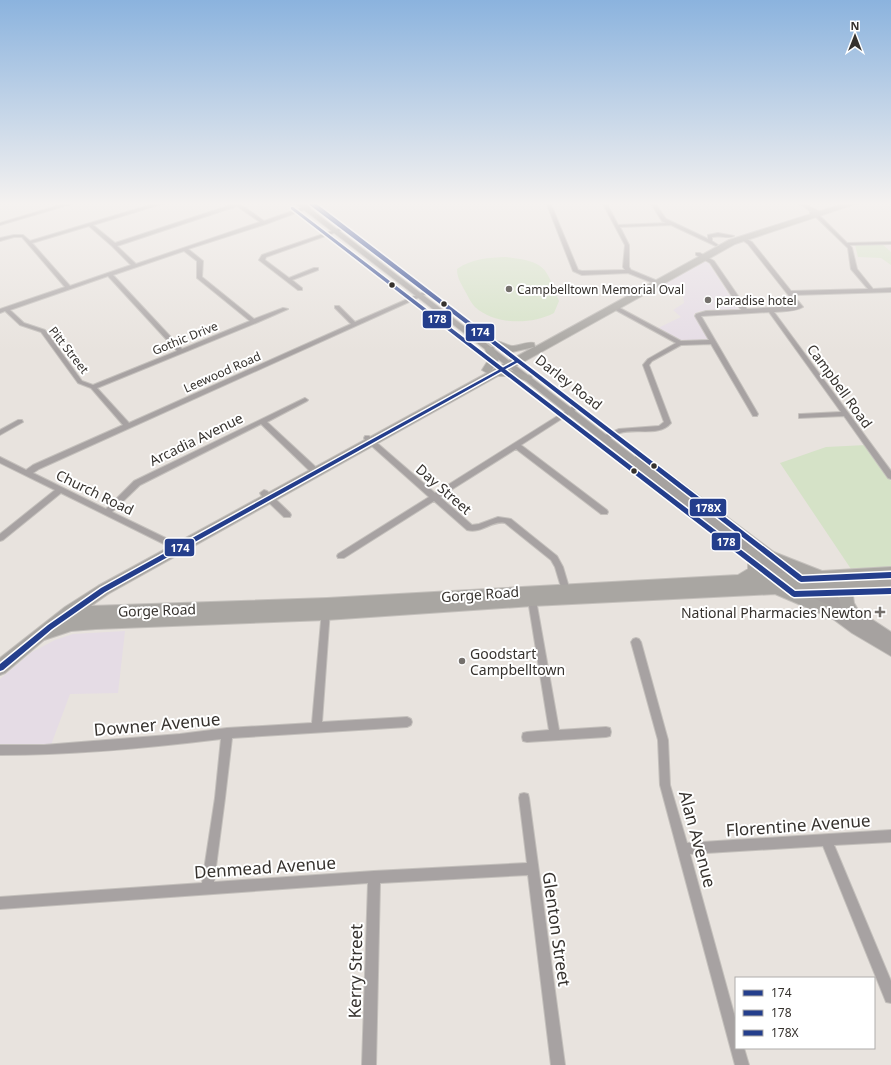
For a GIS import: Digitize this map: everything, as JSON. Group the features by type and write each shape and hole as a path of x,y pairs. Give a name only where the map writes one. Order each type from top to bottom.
{"main road":[{"name":"Darley Road","path":"368,252 574,409 751,552 794,581"},
{"path":"700,257 704,252"},
{"path":"0,657 32,628 176,546 709,252"},
{"path":"490,372 494,359 492,346 512,349 532,349 614,307 654,282"},
{"path":"490,372 510,372 529,375 528,360 532,349"},
{"name":"Darley Road","path":"608,436 771,556 794,581"},
{"path":"740,580 750,576 755,571 756,561 751,552"},
{"path":"771,556 822,576"},
{"name":"Gorge Road","path":"66,609 93,612 326,609 532,600 567,594 773,588 794,581 822,576 891,573"},
{"name":"Gorge Road","path":"34,638 64,627 96,623 567,594 740,580 794,581 813,586 891,583"},
{"path":"794,581 836,614 891,650"},
{"path":"854,615 847,604 846,595 852,587 862,584"},
{"path":"813,586 891,639"},
{"path":"773,588 836,614"},
{"path":"0,668 66,609"},
{"name":"Gorge Road","path":"66,609 75,616 96,623"}],"street":[{"path":"38,252 69,288"},
{"path":"121,252 135,266"},
{"path":"3,310 177,252"},
{"path":"188,252 200,261 199,278 254,322"},
{"path":"276,252 264,256 262,260 300,289"},
{"path":"568,252 576,271 582,273 629,271 654,282"},
{"path":"626,252 626,267 629,271"},
{"path":"755,414 698,315 706,312 800,308 800,305 757,252"},
{"path":"851,252 854,269 872,291"},
{"path":"700,257 714,265"},
{"path":"700,257 714,265 745,311"},
{"path":"288,280 316,269"},
{"path":"109,274 181,351"},
{"path":"790,293 891,290"},
{"name":"Leewood Road","path":"27,473 36,467 424,294"},
{"path":"337,307 355,325"},
{"path":"614,307 680,343"},
{"name":"Gothic Drive","path":"93,387 285,309"},
{"name":"Pitt Street","path":"3,310 22,324 43,331 80,382 93,387 128,426"},
{"name":"Campbell Road","path":"770,310 891,476"},
{"path":"608,436 626,429 661,428 668,423 646,365 650,360 680,343 713,342"},
{"name":"Arcadia Avenue","path":"107,512 137,483 305,400"},
{"path":"340,556 516,444 574,409"},
{"path":"801,416 846,414"},
{"path":"262,421 314,470"},
{"path":"0,433 20,422"},
{"name":"Day Street","path":"369,440 470,528 480,528 497,520 508,521 554,558 559,567 567,594"},
{"path":"516,444 604,512"},
{"name":"Church Road","path":"0,460 176,546"},
{"path":"0,538 60,490"},
{"path":"267,496 287,516"},
{"path":"532,600 555,735"},
{"path":"318,727 326,609"},
{"name":"Alan Avenue","path":"636,642 663,740 665,785 735,1040"},
{"name":"Downer Avenue","path":"0,750 44,750 180,739 227,733 406,722"},
{"path":"527,737 606,732"},
{"path":"207,888 220,798 227,733"},
{"name":"Glenton Street","path":"524,798 558,1065"},
{"name":"Florentine Avenue","path":"682,850 891,836"},
{"path":"826,840 891,997"},
{"name":"Denmead Avenue","path":"0,902 374,877 532,869"},
{"name":"Kerry Street","path":"369,1065 374,877"},
{"path":"737,1049 742,1065"}],"shaded area":[{"name":"paradise hotel","path":"706,259 739,310 700,311 694,314 709,342 680,340 658,328 681,317 673,310 684,303 683,296 660,285"},
{"path":"125,631 118,693 70,694 51,745 0,744 0,679 32,652 55,640 73,634"}],"green space":[{"path":"857,252 891,252 891,265 881,258 858,257"},
{"name":"Campbelltown Memorial Oval","path":"506,257 529,261 542,267 550,280 559,301 554,313 535,320 513,321 493,317 483,313 475,307 460,280 457,269 463,265 487,258"},
{"path":"866,445 891,481 891,570 853,572 780,463 826,447"}],"transit line":[{"name":"178","path":"349,252 794,594 891,591"},
{"name":"174","path":"0,668 50,627 103,590 518,361 373,252"},
{"name":"178X","path":"376,252 801,579 891,575"}],"place":[{"name":"Campbelltown Memorial Oval","path":"509,289"},
{"name":"paradise hotel","path":"708,300"},
{"name":"National Pharmacies Newton","path":"880,612"},
{"name":"Goodstart Campbelltown","path":"462,661"}]}
